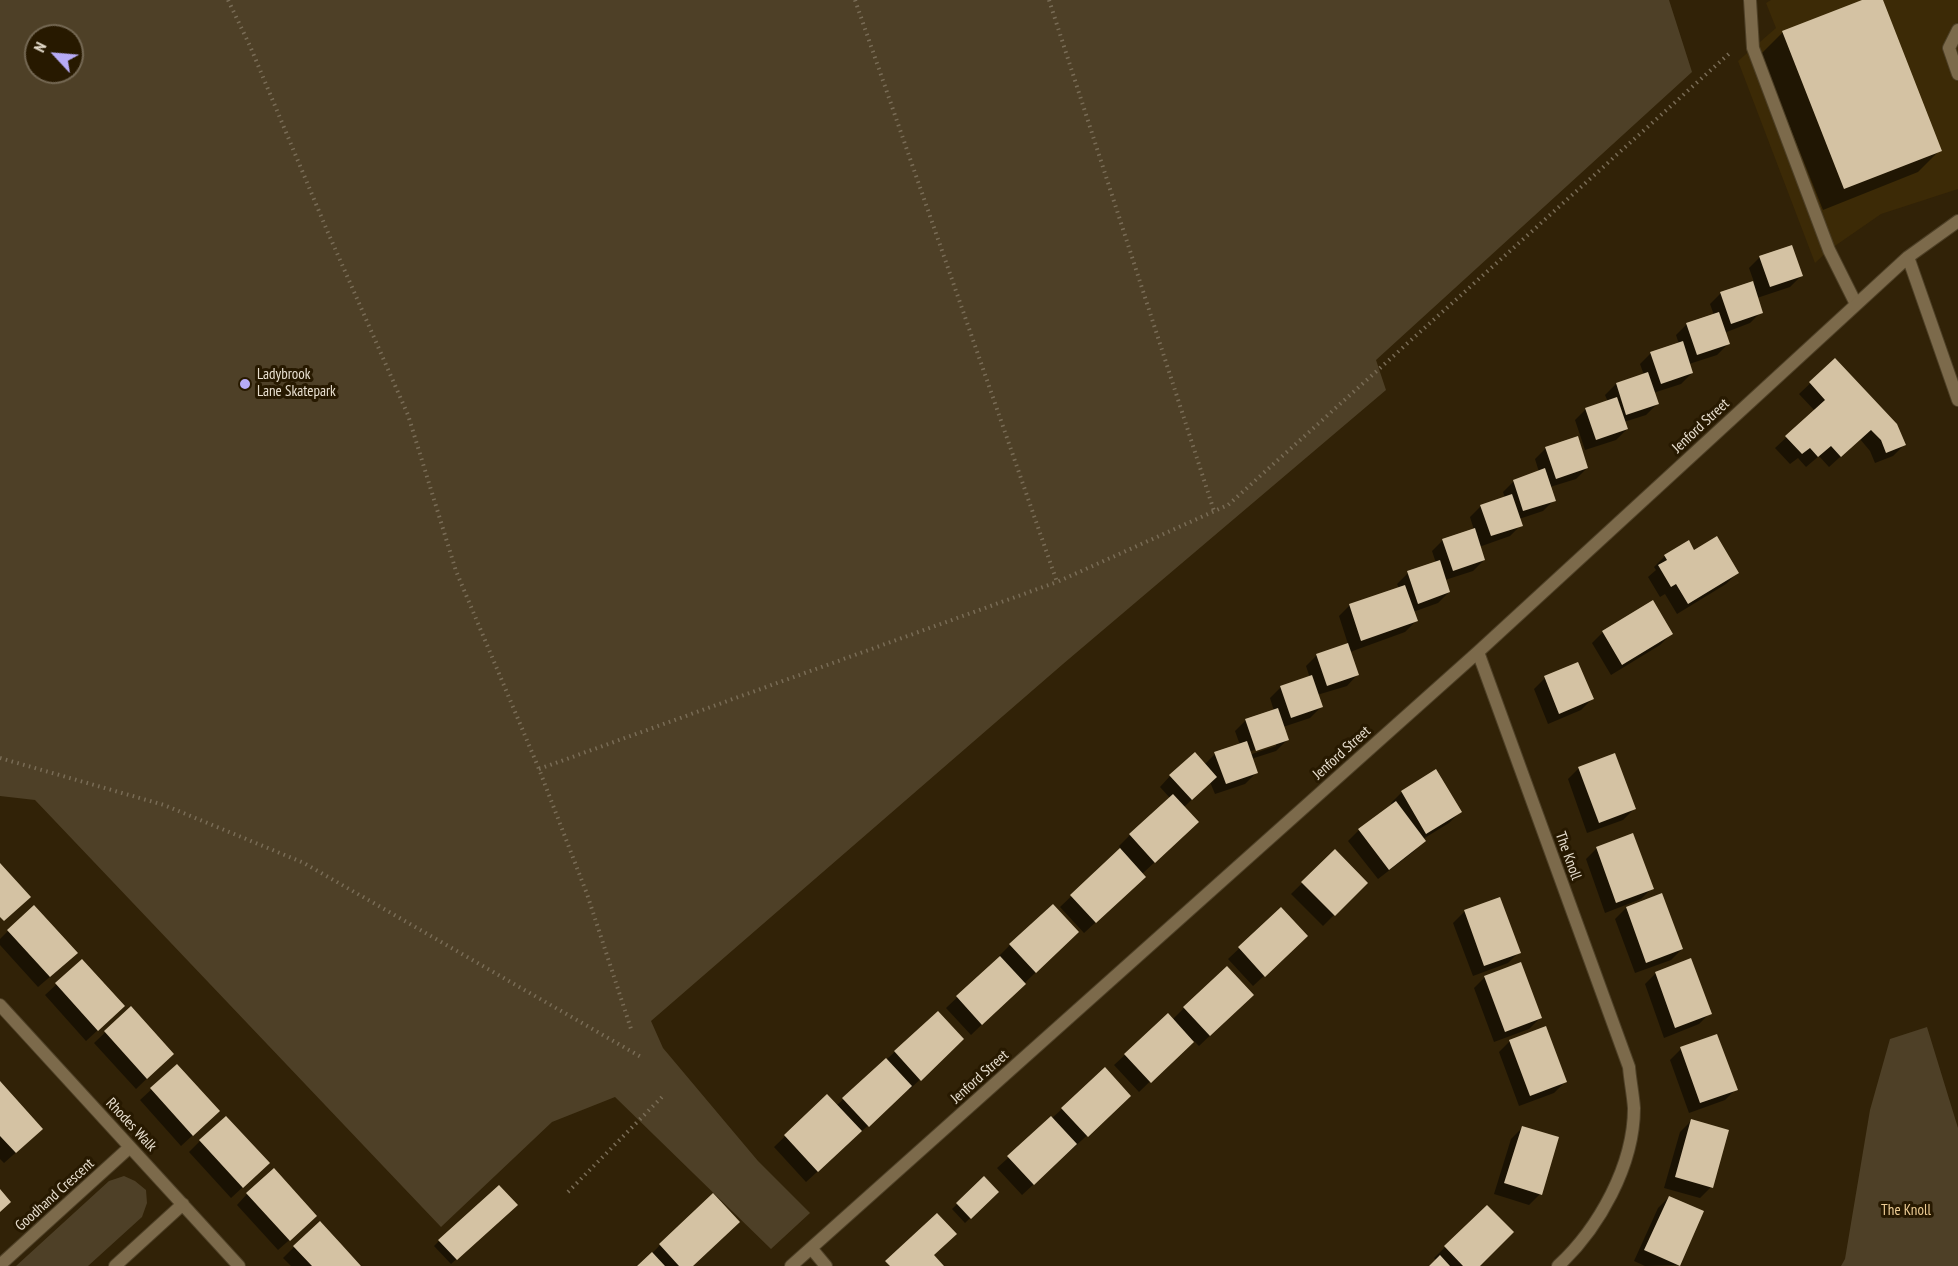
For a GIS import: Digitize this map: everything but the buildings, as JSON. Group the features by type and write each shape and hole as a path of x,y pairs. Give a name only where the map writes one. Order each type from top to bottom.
{"street":[{"path":"1750,0 1753,48 1829,250 1856,304"},
{"path":"1958,30 1949,48 1958,74"},
{"name":"Jenford Street","path":"791,1266 1478,652 1908,257 1958,221"},
{"path":"1908,257 1958,400"},
{"name":"The Knoll","path":"1478,652 1629,1067 1634,1109 1627,1156 1603,1211 1568,1257 1558,1266"},
{"name":"Rhodes Walk","path":"0,1005 239,1266"},
{"name":"Goodhand Crescent","path":"0,1265 130,1147"},
{"path":"115,1266 183,1204"},
{"path":"810,1248 826,1266"}],"path":[{"path":"228,0 250,46 408,415 456,571 539,768 587,894 632,1032"},
{"path":"855,0 1057,582"},
{"path":"1049,0 1214,511"},
{"path":"539,768 1057,582 1227,505 1739,45 1753,48"},
{"path":"0,758 164,806 304,863 641,1057"},
{"path":"568,1192 662,1097"}],"shaded area":[{"path":"1771,0 1958,0 1958,189 1881,214 1829,250 1815,263 1738,61 1776,28 1766,3"}],"green space":[{"path":"0,0 1669,0 1692,72 1376,360 1386,390 1063,664 651,1021 663,1048 758,1161 810,1213 771,1249 615,1097 552,1122 441,1227 35,800 0,796"},
{"name":"The Knoll","path":"1927,1027 1958,1128 1958,1266 1841,1266 1845,1259 1870,1110 1890,1039"},
{"path":"124,1176 146,1190 147,1203 142,1217 88,1266 16,1266 109,1181"}],"place":[{"name":"Ladybrook Lane Skatepark","path":"245,384"}]}
